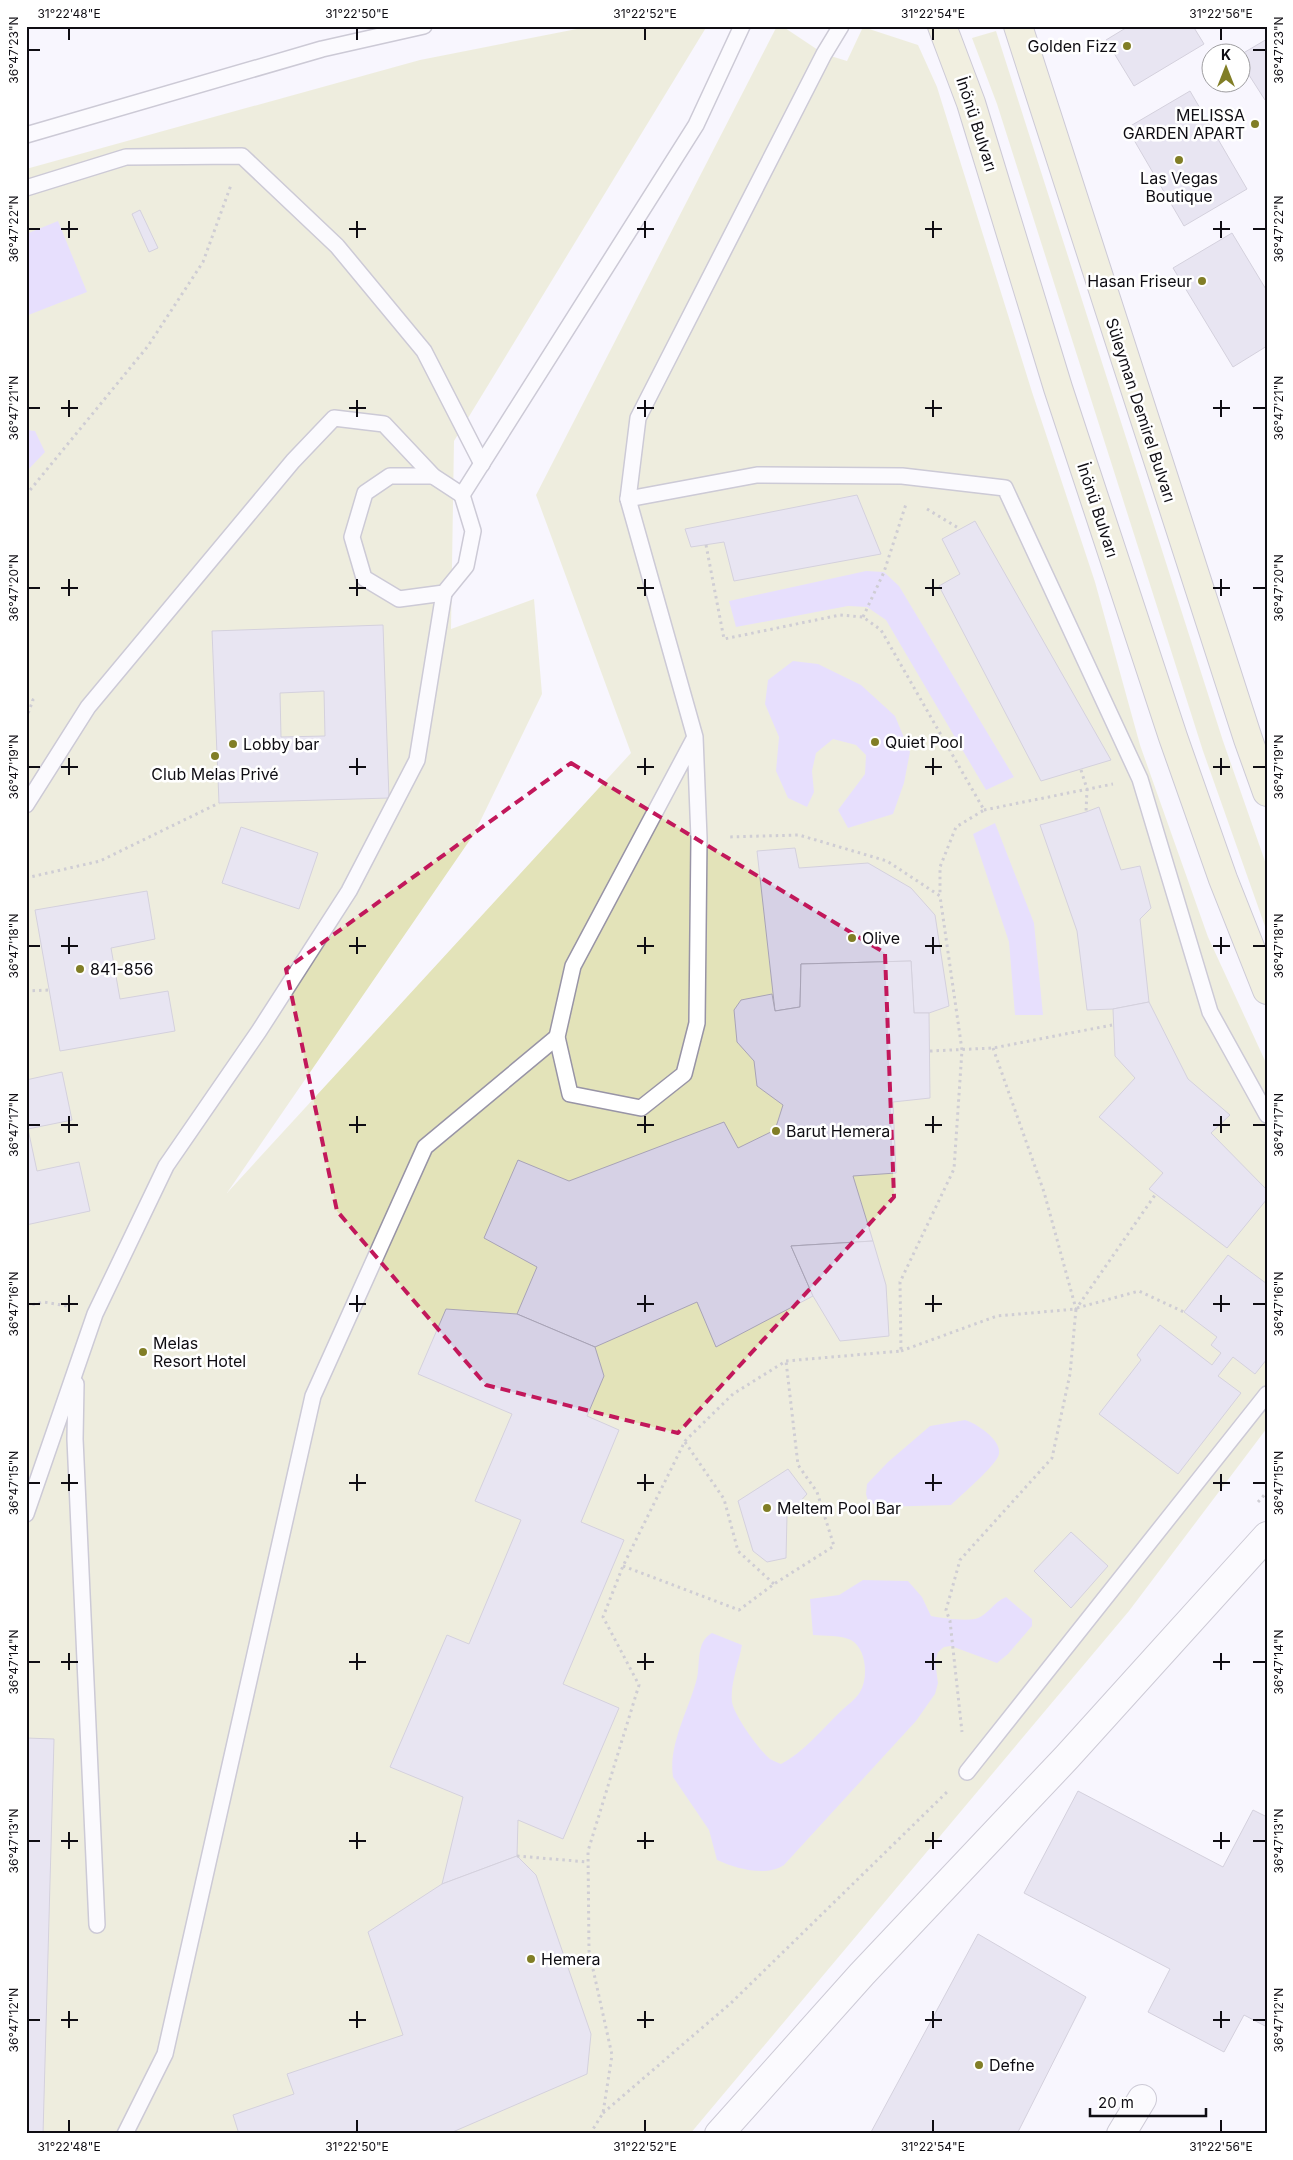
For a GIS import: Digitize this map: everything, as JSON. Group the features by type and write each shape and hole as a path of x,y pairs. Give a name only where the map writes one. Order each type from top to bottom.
{"main road":[{"name":"İnönü Bulvarı","path":"942,26 971,103 1062,398 1172,737 1223,879 1267,990"},
{"name":"Süleyman Demirel Bulvarı","path":"1018,26 1226,673 1267,792"}],"street":[{"path":"719,2134 862,1974 1067,1757 1267,1536"},
{"path":"1121,2134 1142,2100"}],"lane":[{"path":"26,135 322,49 424,26"},
{"path":"462,495 696,125 742,26"},
{"path":"695,737 573,966 557,1037 570,1094 641,1108 684,1074 697,1023 699,838 695,737 628,498 638,418 824,54 841,26"},
{"path":"26,188 126,157 242,156 337,246 424,351 482,464"},
{"path":"26,805 88,707 293,461 334,418 384,424 433,476 462,495 473,531 466,566 444,593 417,760 349,891 259,1031 166,1166 95,1314 26,1514"},
{"path":"628,498 757,475 902,476 1005,488 1140,779 1210,1012 1267,1115"},
{"path":"433,476 390,476 365,493 352,537 364,578 399,599 444,593"},
{"path":"125,2134 165,2054 312,1396 425,1147 557,1037"},
{"path":"77,1368 75,1439 97,1925"},
{"path":"967,1772 1267,1394"}],"path":[{"path":"26,495 148,346 203,262 242,156"},
{"path":"862,617 884,572 909,497"},
{"path":"924,506 960,530"},
{"path":"706,545 724,639 840,615 862,617 881,630 984,810"},
{"path":"26,696 33,700 26,719"},
{"path":"1081,770 1087,789 1086,812"},
{"path":"901,1350 900,1282 954,1169 962,1050 940,896 940,867 956,827 984,810 1140,779"},
{"path":"26,878 100,861 219,803"},
{"path":"699,838 799,835 887,861 940,896"},
{"path":"26,991 49,990"},
{"path":"930,1052 993,1048 1112,1025"},
{"path":"590,2134 603,2113 731,2003 967,1772 951,1646 950,1621 946,1610 960,1560 1052,1458 1070,1374 1076,1309 1044,1192 993,1048"},
{"path":"1076,1309 1155,1195"},
{"path":"603,2113 612,2055 589,1951 588,1851 639,1685 603,1617 623,1566 685,1441 734,1394 786,1362 901,1350 997,1316 1076,1309 1139,1291 1184,1312"},
{"path":"26,1306 44,1302 70,1306"},
{"path":"623,1566 739,1610 774,1584 834,1546 817,1492 798,1465 786,1362"},
{"path":"685,1441 724,1499 738,1551 774,1584"},
{"path":"517,1856 588,1862"}],"highlighted area":[{"path":"571,763 885,953 894,1197 678,1433 486,1385 337,1211 286,969"}],"green space":[{"name":"Barut Hemera","path":"592,26 707,26 454,441 451,629 534,599 542,694 474,834 227,1193 631,753 536,495 777,26 782,26 824,54 847,61 863,27 918,45 937,87 1032,392 1095,582 1140,745 1208,937 1267,1065 1267,1428 1129,1611 690,2134 26,2134 26,169 420,60"},
{"path":"996,31 1223,741 1267,867 1267,932 1203,751 997,104 972,38"}],"shaded area":[{"path":"58,221 87,292 26,316 26,234"},
{"path":"26,430 35,431 45,452 26,472"},
{"path":"866,571 884,572 899,586 1014,777 986,790 886,620 867,607 848,606 736,627 729,601"},
{"name":"Quiet Pool","path":"793,661 818,664 861,685 895,716 910,752 904,783 893,814 848,828 838,810 865,774 866,755 856,745 833,739 816,753 812,771 814,792 807,807 788,798 776,771 779,737 765,704 768,680"},
{"path":"995,823 1034,923 1043,1015 1015,1015 1009,942 973,834"},
{"path":"965,1420 981,1428 992,1438 999,1449 999,1454 985,1473 951,1505 879,1507 868,1501 866,1494 867,1484 888,1462 930,1426"},
{"path":"863,1580 908,1581 922,1597 931,1616 948,1619 968,1620 978,1618 1006,1597 1032,1619 1032,1626 1008,1654 997,1663 951,1646 944,1647 938,1652 935,1661 938,1683 935,1694 916,1721 784,1865 769,1871 760,1871 742,1869 717,1860 709,1830 673,1777 672,1765 676,1740 697,1678 702,1644 706,1637 712,1633 742,1645 732,1688 732,1702 742,1723 760,1748 770,1759 781,1764 813,1740 856,1697 863,1686 865,1671 860,1649 847,1638 813,1635 810,1599 839,1595"}],"building":[{"path":"1129,26 1193,26 1203,42 1200,42 1200,46 1134,86 1106,40"},
{"path":"1267,39 1267,99 1265,100 1250,77 1250,49"},
{"path":"1190,91 1247,189 1184,226 1127,128"},
{"path":"140,210 158,248 149,252 132,214"},
{"path":"1232,233 1267,291 1267,346 1233,367 1173,268"},
{"path":"857,495 881,554 734,581 724,542 691,547 685,529"},
{"path":"975,521 1111,760 1041,781 939,586 960,574 942,539"},
{"path":"383,625 389,798 219,803 212,631","holes":["324,691 325,736 281,737 280,693"]},
{"path":"1099,807 1121,870 1140,866 1151,908 1140,919 1149,1002 1113,1009 1087,1010 1077,931 1040,825"},
{"path":"241,827 318,853 299,909 222,883"},
{"name":"Olive","path":"795,848 799,868 868,863 911,888 935,915 949,1006 929,1013 914,1013 911,961 801,964 800,1007 775,1011 757,851"},
{"name":"841-856","path":"147,891 155,939 111,948 120,999 168,991 175,1031 60,1051 35,910"},
{"path":"911,961 914,1013 929,1013 930,1098 893,1102 896,1173 853,1176 873,1241 791,1246 813,1296 716,1347 697,1302 595,1347 517,1314 537,1267 484,1238 518,1160 569,1181 724,1122 738,1148 775,1130 783,1105 757,1086 754,1061 737,1042 734,1010 741,1000 772,994 775,1011 800,1007 801,964"},
{"path":"1149,1002 1188,1079 1230,1115 1211,1133 1267,1190 1267,1199 1227,1248 1149,1189 1163,1173 1099,1117 1135,1078 1115,1056 1113,1009"},
{"path":"62,1072 72,1120 28,1129 37,1171 79,1162 90,1211 26,1225 26,1080"},
{"path":"873,1241 886,1285 889,1336 840,1341 813,1296 791,1246"},
{"path":"1228,1255 1267,1284 1267,1359 1255,1374 1233,1357 1218,1376 1241,1393 1178,1474 1099,1414 1141,1360 1137,1355 1160,1325 1212,1365 1221,1353 1211,1345 1217,1337 1184,1312"},
{"path":"446,1309 517,1314 595,1347 604,1376 587,1416 619,1430 581,1522 624,1540 563,1684 619,1708 563,1839 518,1820 517,1856 442,1884 463,1797 390,1767 447,1635 469,1644 521,1520 475,1501 512,1414 418,1374"},
{"name":"Meltem Pool Bar","path":"788,1469 807,1494 787,1516 786,1558 767,1562 753,1551 738,1501"},
{"path":"1071,1532 1108,1566 1071,1608 1034,1571"},
{"path":"26,1738 54,1739 43,2134 26,2134"},
{"path":"1078,1791 1223,1867 1253,1810 1267,1817 1267,2027 1244,2015 1224,2052 1148,2012 1170,1969 1024,1893"},
{"path":"517,1856 536,1875 591,2034 587,2074 448,2134 239,2134 233,2115 294,2094 287,2074 403,2035 368,1932 442,1884"},
{"name":"Defne","path":"978,1934 1086,1997 1017,2134 870,2134"}],"place":[{"name":"Golden Fizz","path":"1127,46"},
{"name":"MELISSA GARDEN APART","path":"1255,124"},
{"name":"Las Vegas Boutique","path":"1179,160"},
{"name":"Hasan Friseur","path":"1202,281"},
{"name":"Quiet Pool","path":"875,742"},
{"name":"Lobby bar","path":"233,744"},
{"name":"Club Melas Privé","path":"215,756"},
{"name":"Olive","path":"852,938"},
{"name":"841-856","path":"80,969"},
{"name":"Barut Hemera","path":"776,1131"},
{"name":"Melas Resort Hotel","path":"143,1352"},
{"name":"Meltem Pool Bar","path":"767,1508"},
{"name":"Hemera","path":"531,1959"},
{"name":"Defne","path":"979,2065"}]}
